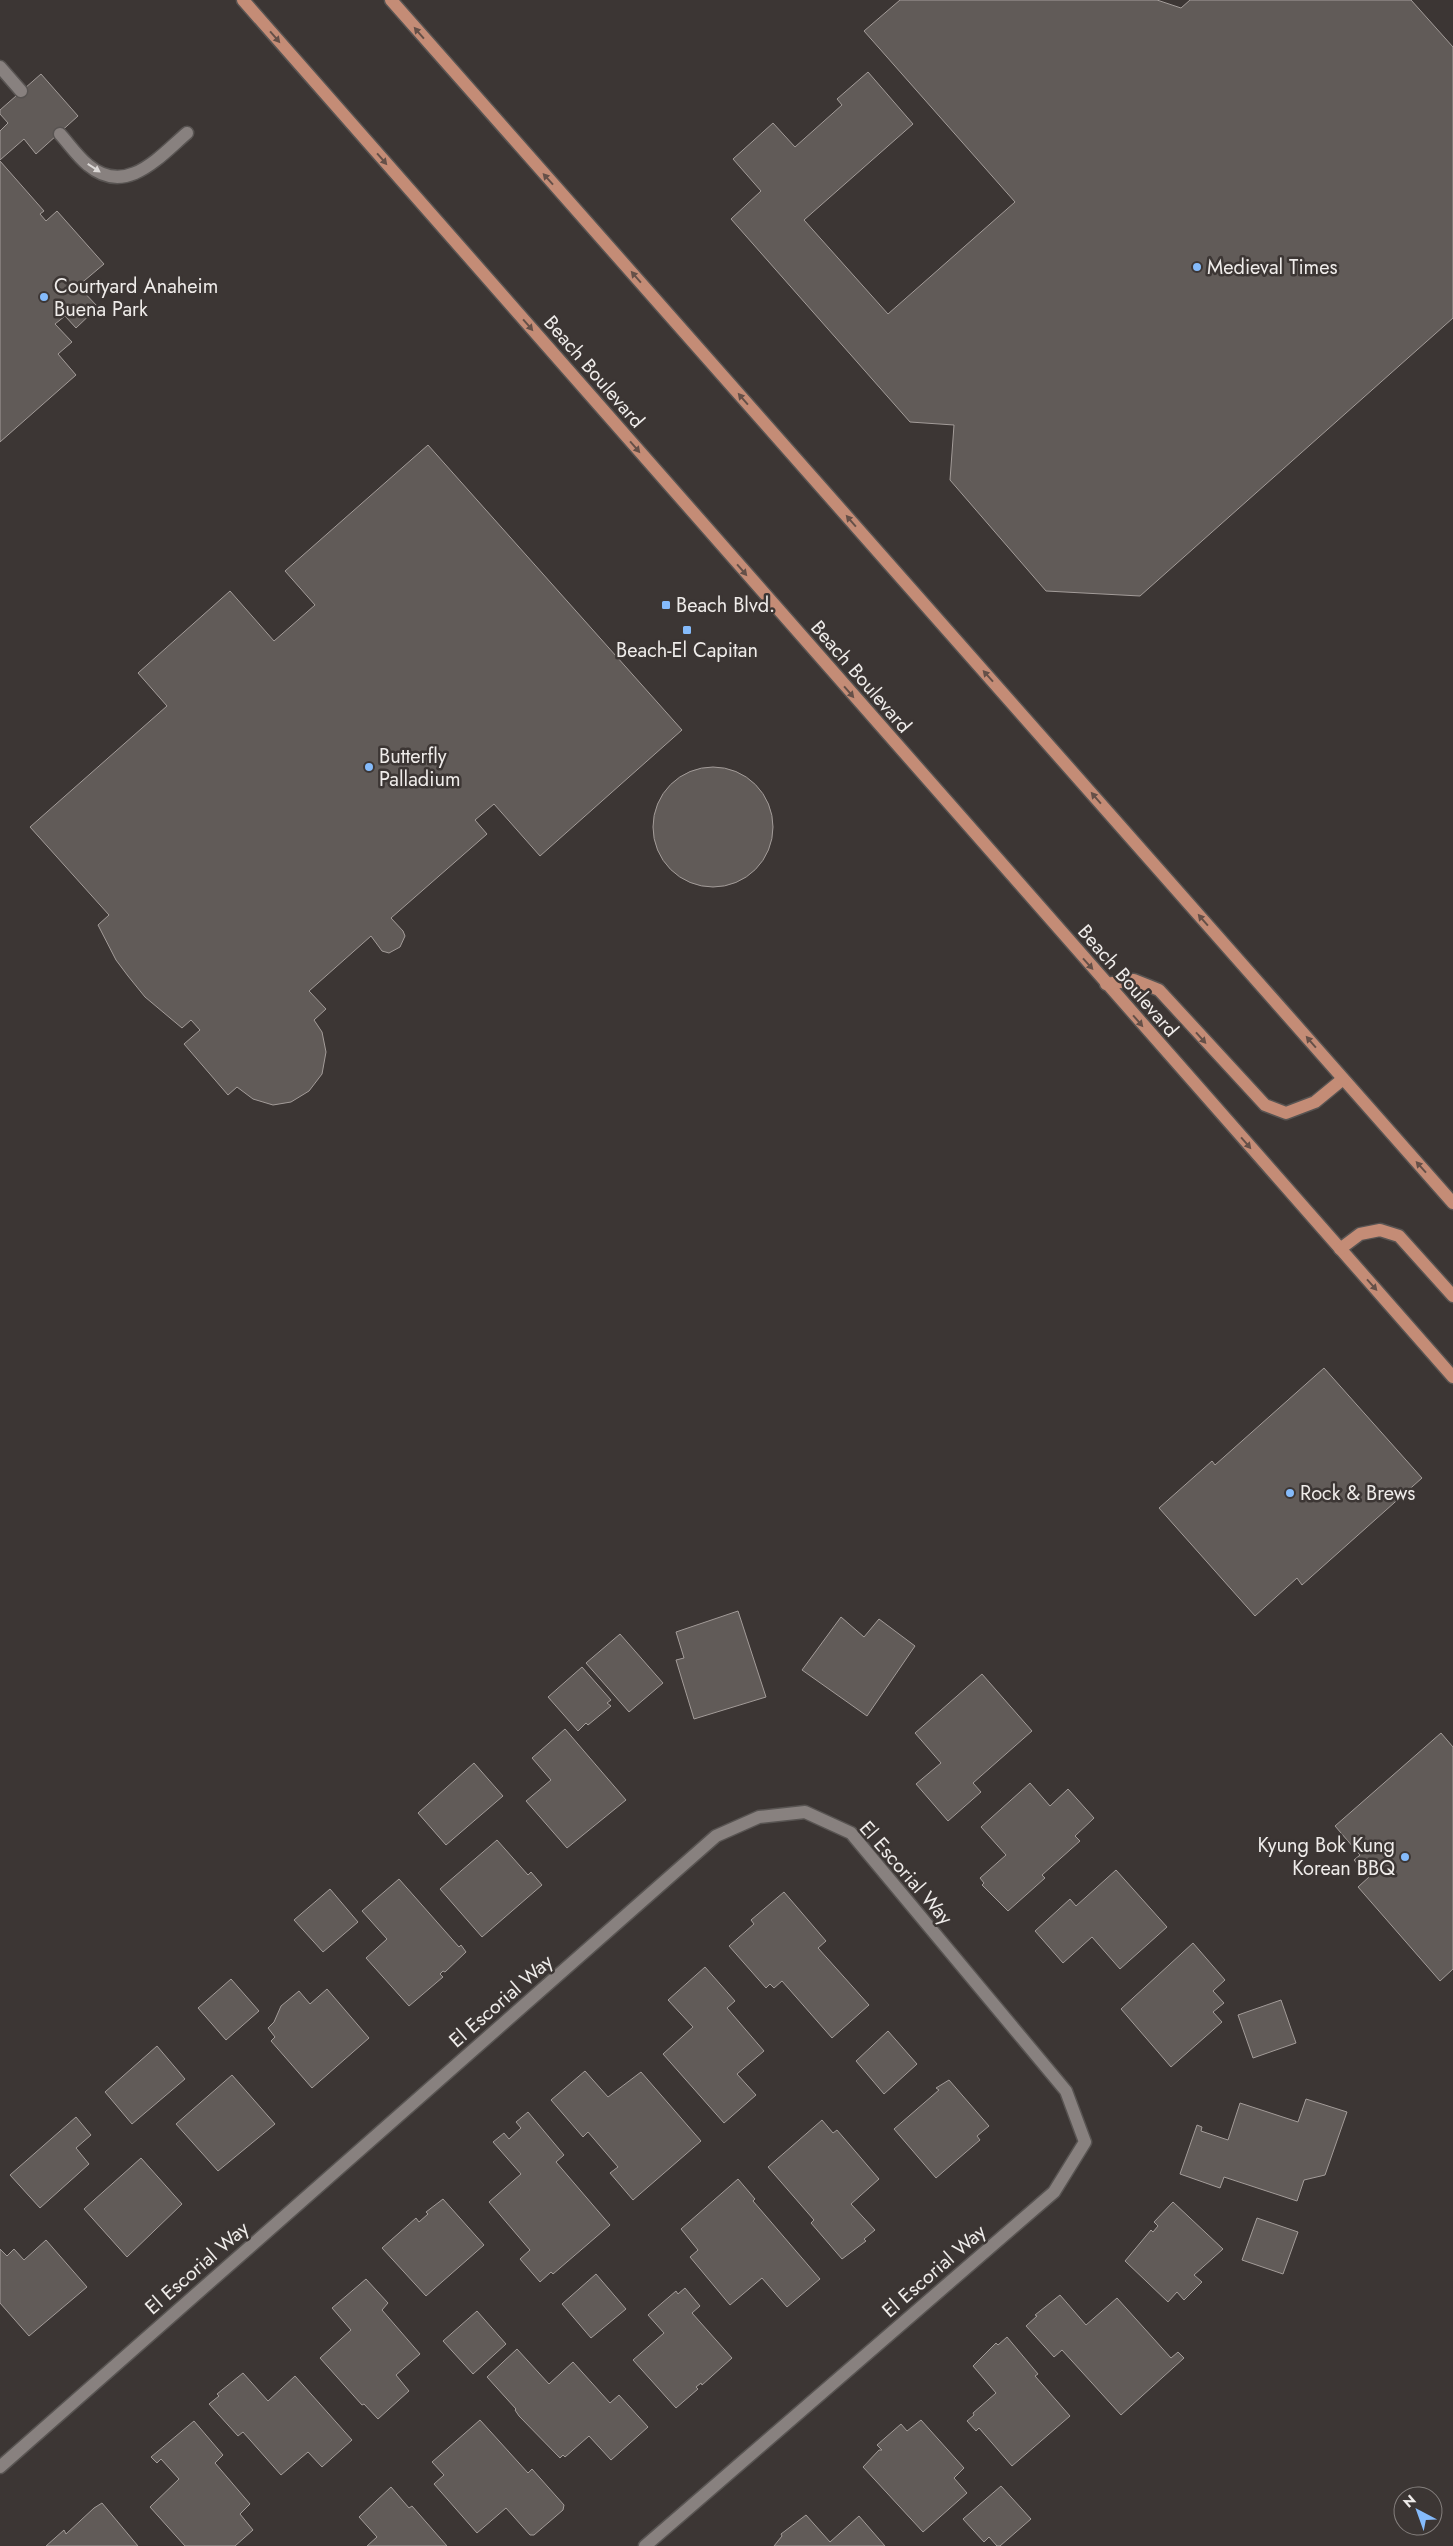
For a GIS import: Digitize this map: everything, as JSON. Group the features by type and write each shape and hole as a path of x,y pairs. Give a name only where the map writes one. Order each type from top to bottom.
{"main road":[{"name":"Beach Boulevard","path":"243,0 1453,1377"},
{"path":"391,0 1453,1203"},
{"path":"1106,984 1134,980 1159,990 1265,1106 1286,1113 1315,1102 1343,1079"},
{"path":"1340,1249 1360,1234 1380,1230 1399,1236 1453,1296"}],"street":[{"path":"0,67 21,91"},
{"path":"60,134 88,166 107,176 128,177 146,168 187,133"},
{"name":"El Escorial Way","path":"0,2467 716,1836 759,1817 805,1812 851,1833 1066,2091 1085,2142 1054,2192 645,2546"}],"building":[{"name":"Medieval Times","path":"900,0 1157,0 1181,8 1190,0 1411,0 1453,47 1453,318 1140,596 1046,591 950,480 954,425 910,422 731,219 761,191 733,159 773,123 795,147 842,105 837,99 868,72 913,124 804,220 888,314 1015,202 864,31"},
{"path":"41,74 78,116 36,154 24,139 0,160 0,131 8,123 0,114 0,110"},
{"name":"Courtyard Anaheim Buena Park","path":"0,161 44,211 40,214 46,221 57,211 104,264 78,286 98,307 76,328 65,316 55,324 72,342 58,354 76,375 0,442"},
{"name":"Butterfly Palladium","path":"428,445 682,730 540,856 494,804 475,820 487,834 391,918 405,936 400,947 389,953 382,951 371,936 309,991 326,1009 314,1020 322,1032 326,1052 322,1074 309,1091 291,1102 273,1105 253,1099 237,1087 228,1095 184,1044 200,1030 191,1020 182,1028 145,997 116,960 98,925 109,915 30,827 167,706 138,673 230,591 274,641 315,605 285,571"},
{"path":"713,767 725,768 736,772 746,777 755,785 763,794 768,804 772,815 772,839 768,850 763,860 755,869 746,877 736,882 725,886 713,887 701,886 690,882 680,877 671,869 663,860 658,850 654,839 653,827 654,815 658,804 663,794 671,785 680,777 690,772 701,768"},
{"name":"Rock & Brews","path":"1324,1368 1422,1478 1302,1585 1297,1578 1255,1616 1159,1508 1212,1461 1215,1465"},
{"path":"738,1611 766,1697 694,1719 676,1660 684,1658 676,1632"},
{"path":"841,1617 864,1637 879,1619 915,1646 867,1716 802,1670"},
{"path":"620,1634 663,1683 629,1712 586,1663"},
{"path":"582,1667 611,1700 607,1703 611,1706 588,1725 586,1723 578,1731 548,1697"},
{"path":"982,1674 1032,1731 973,1783 981,1792 948,1821 916,1784 941,1763 915,1733"},
{"path":"565,1729 626,1800 567,1848 526,1801 551,1780 532,1758"},
{"name":"Kyung Bok Kung Korean BBQ","path":"1441,1733 1453,1747 1453,1969 1440,1981 1358,1887 1369,1877 1354,1860 1360,1855 1335,1826"},
{"path":"474,1763 503,1796 446,1845 418,1813"},
{"path":"1030,1783 1050,1806 1068,1789 1094,1818 1075,1836 1080,1841 1042,1875 1045,1878 1008,1911 982,1885 984,1883 980,1878 1006,1855 981,1827"},
{"path":"497,1840 528,1875 531,1872 542,1885 482,1937 440,1889"},
{"path":"1116,1870 1167,1927 1120,1969 1092,1937 1063,1963 1035,1931 1070,1899 1076,1906"},
{"path":"399,1879 459,1947 461,1945 466,1952 445,1972 443,1971 440,1974 443,1977 409,2006 366,1958 387,1939 362,1911"},
{"path":"330,1889 358,1922 323,1952 294,1920"},
{"path":"784,1892 826,1941 818,1948 869,2005 832,2038 782,1981 774,1988 770,1984 766,1988 729,1946 754,1924 751,1920"},
{"path":"1193,1943 1225,1980 1213,1991 1224,2003 1213,2012 1222,2022 1171,2067 1121,2009"},
{"path":"705,1967 735,2001 727,2008 764,2051 737,2074 756,2095 724,2123 663,2054 693,2027 668,2000"},
{"path":"231,1979 259,2011 226,2040 198,2008"},
{"path":"327,1989 369,2038 312,2088 271,2041 275,2037 268,2028 274,2022 281,2006 299,1991 310,2004"},
{"path":"1281,2000 1296,2043 1253,2058 1238,2015"},
{"path":"888,2031 917,2064 884,2094 856,2061"},
{"path":"157,2046 185,2079 132,2124 105,2092"},
{"path":"585,2071 608,2097 641,2072 701,2141 633,2200 610,2173 618,2167 588,2132 583,2137 551,2100"},
{"path":"232,2075 275,2124 218,2171 176,2124"},
{"path":"949,2080 989,2126 977,2136 980,2140 936,2178 894,2129 939,2090 936,2088"},
{"path":"1306,2099 1347,2112 1325,2175 1304,2180 1297,2201 1224,2177 1220,2188 1180,2174 1197,2125 1202,2127 1201,2131 1228,2140 1240,2103 1298,2122"},
{"path":"528,2112 564,2155 556,2162 610,2225 553,2274 551,2272 540,2282 520,2259 530,2250 489,2202 521,2174 493,2142 504,2133 509,2139 521,2128 516,2122"},
{"path":"76,2117 91,2135 76,2148 89,2164 40,2208 10,2175"},
{"path":"822,2120 833,2133 837,2130 879,2179 851,2204 875,2230 864,2239 866,2241 842,2259 811,2223 814,2220 768,2167"},
{"path":"141,2158 182,2204 127,2257 84,2209"},
{"path":"738,2179 755,2199 753,2201 820,2279 787,2307 762,2278 730,2305 690,2257 698,2250 681,2229"},
{"path":"443,2199 484,2245 426,2296 382,2248 416,2218 419,2222 428,2214 426,2212"},
{"path":"1173,2202 1223,2249 1194,2275 1202,2282 1184,2300 1177,2292 1168,2302 1125,2261 1151,2230 1153,2232 1158,2226 1154,2222"},
{"path":"1257,2218 1298,2232 1283,2274 1242,2260"},
{"path":"46,2240 87,2287 29,2336 0,2303 0,2249 7,2256 14,2249 24,2260"},
{"path":"596,2274 626,2309 591,2338 562,2304"},
{"path":"366,2279 388,2303 382,2310 420,2354 396,2375 409,2391 378,2419 364,2404 362,2405 320,2358 351,2330 332,2308"},
{"path":"685,2288 700,2306 692,2313 732,2358 702,2385 701,2383 696,2387 698,2389 676,2408 633,2360 664,2333 648,2315 676,2291 678,2294"},
{"path":"1060,2295 1086,2325 1117,2298 1171,2358 1178,2352 1184,2358 1121,2415 1062,2350 1054,2357 1026,2326 1037,2316 1035,2315"},
{"path":"477,2311 506,2344 473,2374 443,2341"},
{"path":"1007,2337 1038,2374 1035,2376 1070,2416 1012,2466 979,2428 976,2431 967,2421 974,2415 973,2413 996,2393 973,2366 996,2343 998,2345"},
{"path":"517,2349 549,2384 573,2362 610,2403 619,2395 648,2427 611,2460 589,2436 565,2457 563,2455 560,2458 519,2416 516,2409 487,2377"},
{"path":"243,2373 268,2401 295,2376 352,2440 322,2467 308,2452 281,2475 243,2432 238,2436 209,2404 219,2396 217,2394"},
{"path":"480,2420 528,2473 532,2469 564,2505 563,2510 534,2535 530,2535 506,2508 477,2533 434,2484 444,2475 432,2462"},
{"path":"921,2420 964,2468 954,2478 967,2493 923,2532 863,2467 879,2450 882,2450 877,2445 901,2424 907,2431"},
{"path":"194,2421 223,2455 215,2463 250,2504 240,2514 253,2530 235,2546 185,2546 150,2507 179,2479 161,2459 157,2463 151,2457"},
{"path":"1001,2486 1031,2519 1000,2546 997,2546 989,2537 984,2542 963,2519"},
{"path":"391,2487 409,2508 412,2506 447,2546 367,2546 377,2537 359,2517"},
{"path":"102,2503 138,2546 46,2546 64,2530 66,2534"},
{"path":"806,2515 830,2542 859,2516 885,2546 774,2546 782,2536 781,2534"}],"place":[{"name":"Medieval Times","path":"1197,267"},
{"name":"Courtyard Anaheim Buena Park","path":"44,297"},
{"name":"Beach Blvd.","path":"666,605"},
{"name":"Beach-El Capitan","path":"687,630"},
{"name":"Butterfly Palladium","path":"369,767"},
{"name":"Rock & Brews","path":"1290,1493"},
{"name":"Kyung Bok Kung Korean BBQ","path":"1405,1857"}]}
